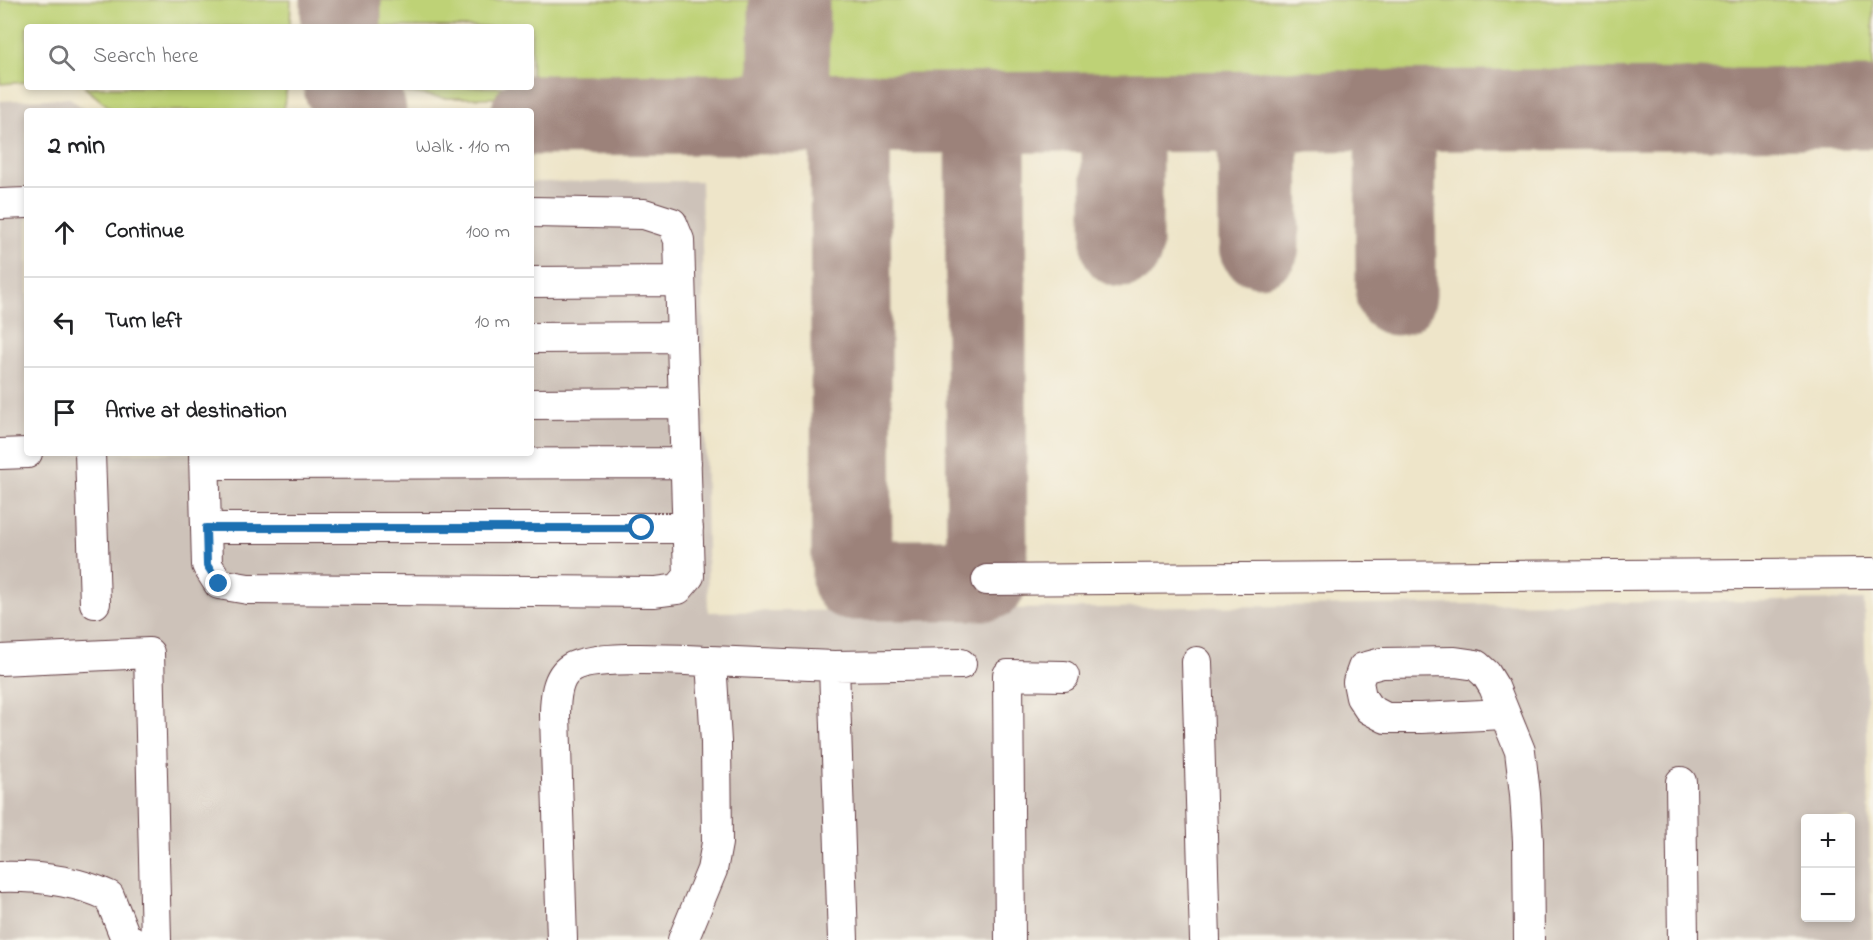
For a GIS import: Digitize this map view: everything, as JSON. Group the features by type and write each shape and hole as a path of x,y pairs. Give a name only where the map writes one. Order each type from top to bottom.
{"lane":[{"path":"0,204 24,203"},
{"path":"534,212 644,214 672,223 679,240 680,282 682,337 684,403 686,463 688,528 689,576 678,589 643,592 248,589 219,584 207,565 204,458 686,463"},
{"path":"534,282 680,282"},
{"path":"534,338 682,337"},
{"path":"534,404 684,403"},
{"path":"0,454 24,453"},
{"path":"90,456 95,603"},
{"path":"206,528 688,528"},
{"path":"987,580 1873,573"},
{"path":"0,660 149,653 156,940"},
{"path":"562,940 555,703 561,679 569,669 590,661 711,661 834,666 961,664"},
{"path":"683,940 712,870 717,843 716,742 711,661"},
{"path":"1197,662 1205,940"},
{"path":"834,666 843,940"},
{"path":"1010,940 1008,675 1064,676"},
{"path":"1504,714 1520,751 1525,794 1529,940"},
{"path":"1681,782 1683,940"},
{"path":"0,877 26,877 84,885 109,896 125,936 130,940"}],"shaded area":[{"path":"70,98 82,108 24,108 24,456 534,456 534,182 701,181 708,612 1864,600 1872,940 0,940 0,101"}],"green space":[{"path":"0,0 291,0 290,24 24,24 24,82 0,84"},
{"path":"360,0 771,0 772,17 760,85 681,97 444,98 392,90 534,90 534,24 361,24"},
{"path":"806,0 1873,0 1873,91 895,96 818,82"},
{"path":"88,90 286,90 284,108 110,108"}],"taxiway":[{"path":"341,0 341,24"},
{"path":"789,0 789,113"},
{"path":"346,90 353,102 362,108"},
{"path":"534,115 1873,108"},
{"path":"1395,110 1396,295"},
{"path":"1258,111 1259,246"},
{"path":"850,113 852,580 987,580 985,112"},
{"path":"1122,112 1122,247"}],"route":[{"path":"219,584 207,565 206,528 642,528"}]}
